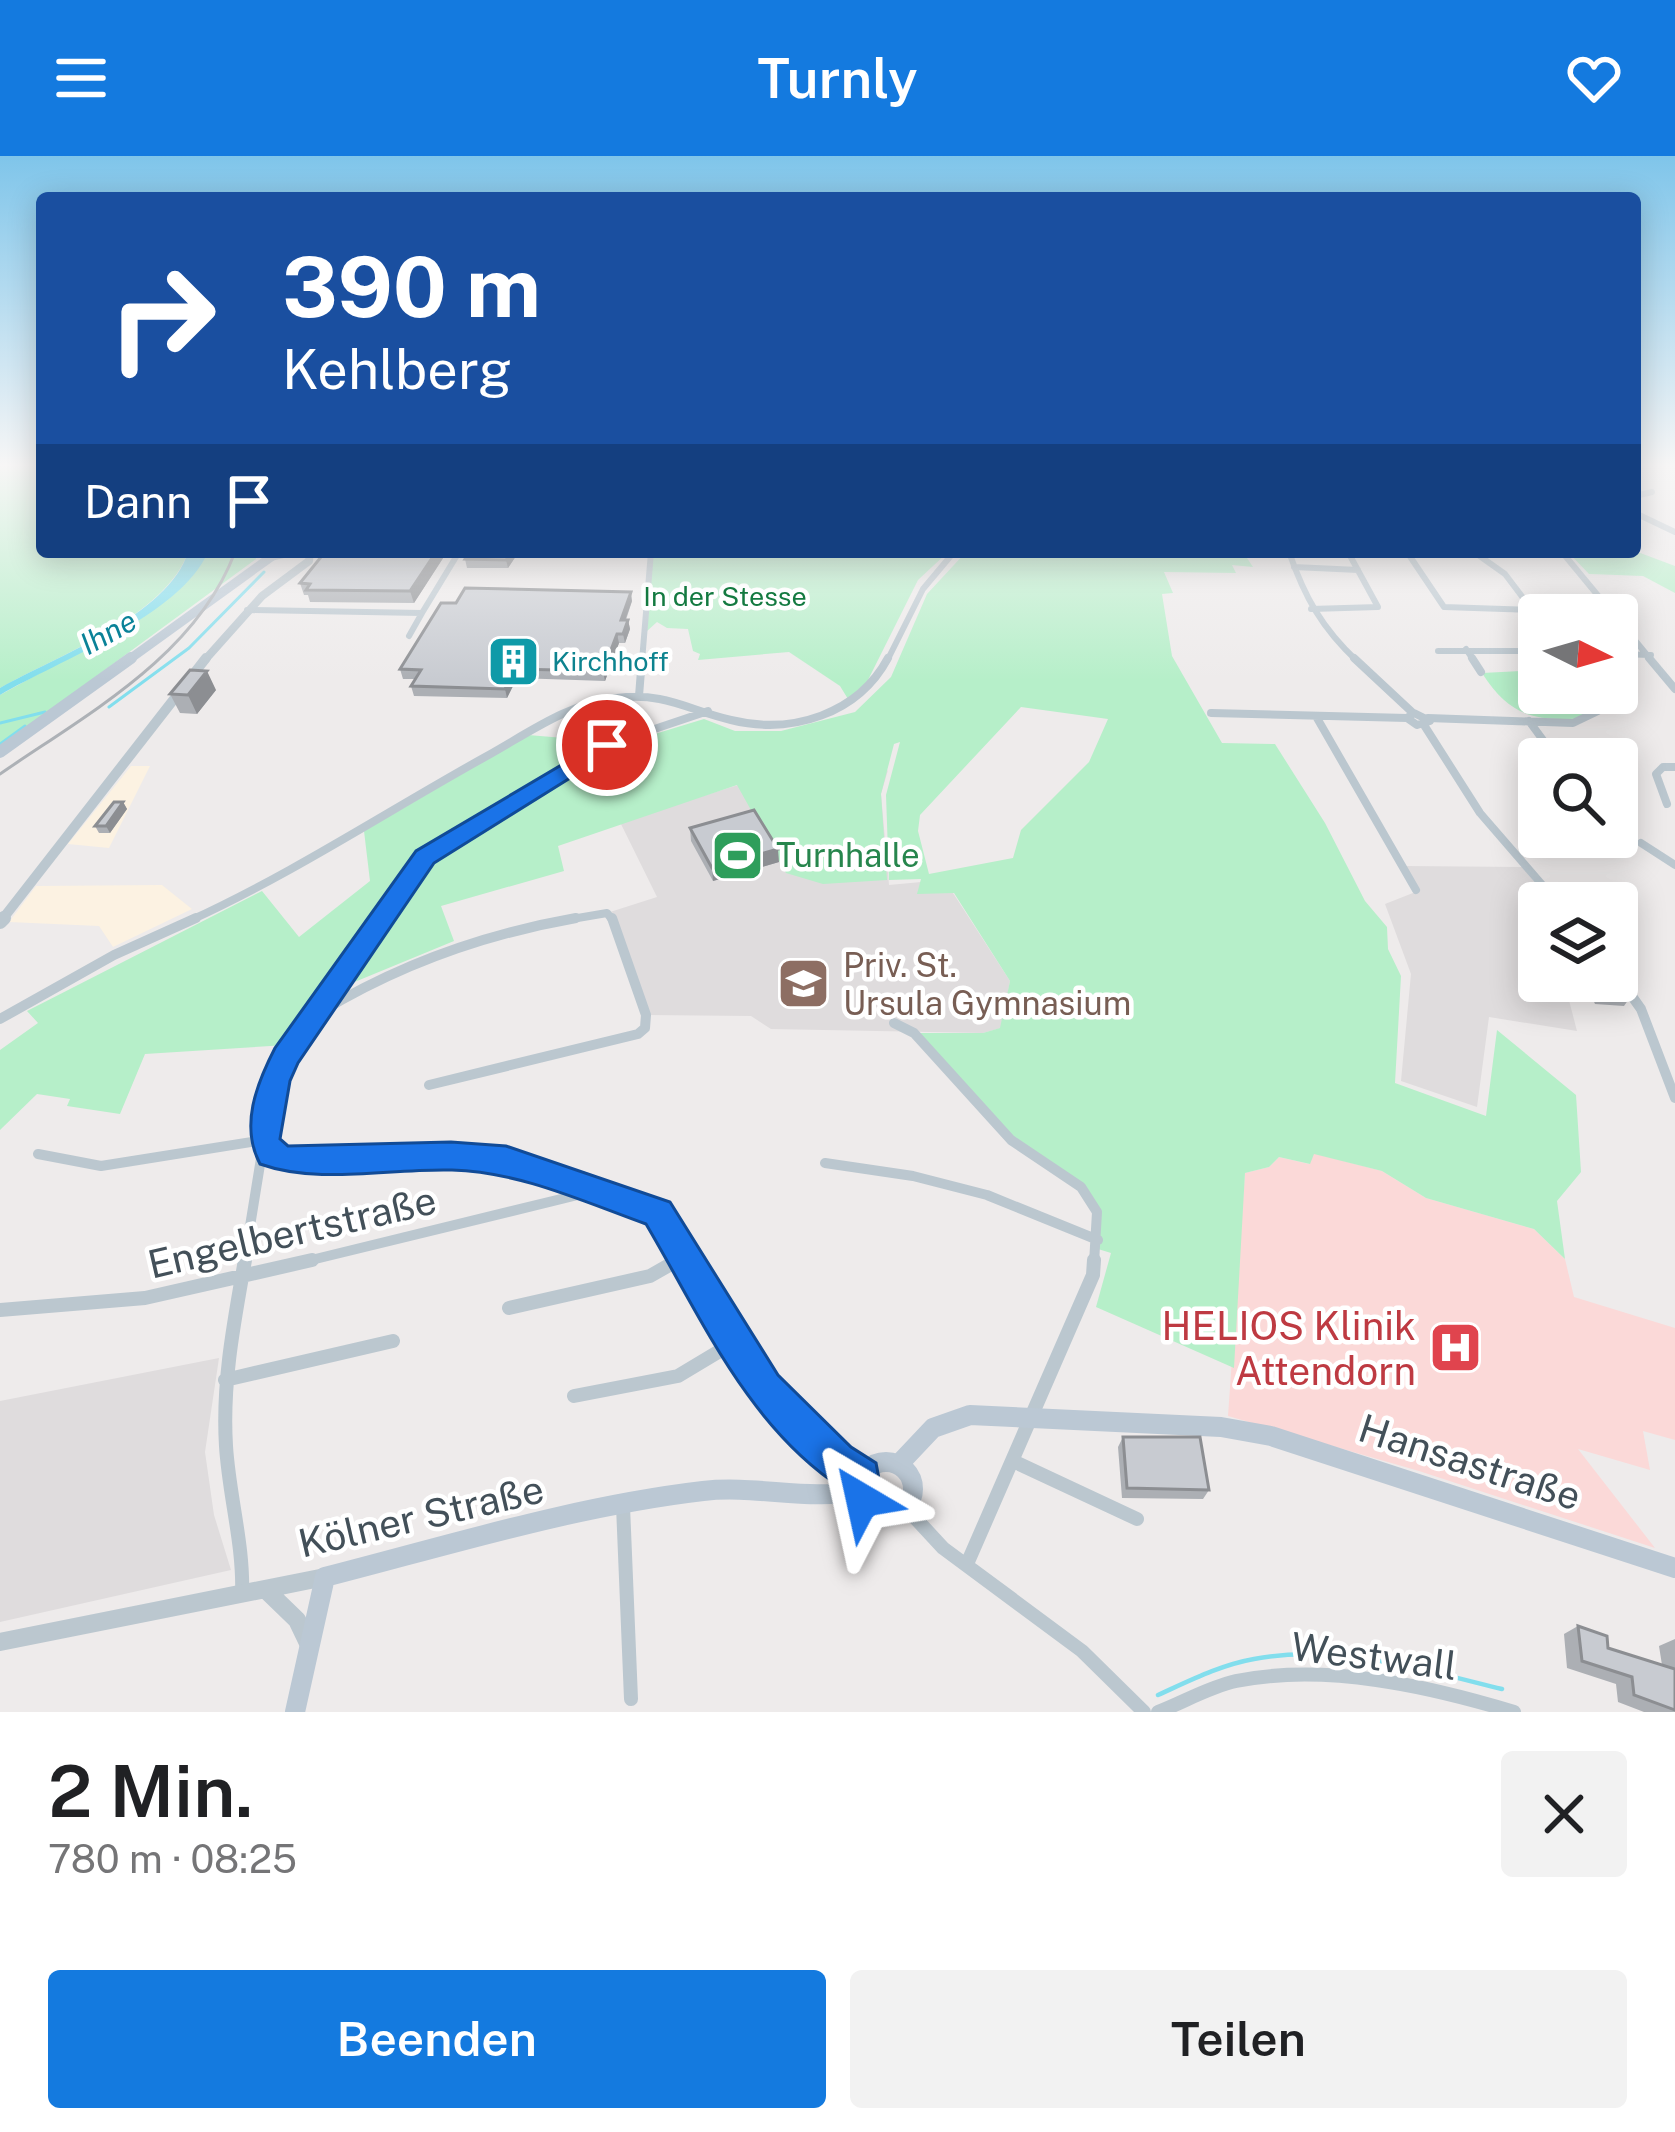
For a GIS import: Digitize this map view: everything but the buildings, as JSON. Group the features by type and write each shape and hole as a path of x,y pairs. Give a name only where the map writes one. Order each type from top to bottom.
{"main road":[{"path":"0,752 270,558"},
{"name":"Hansastraße","path":"899,1464 933,1428 970,1415 1221,1427 1271,1436 1675,1568"},
{"path":"881,1461 899,1464 912,1485 906,1508 891,1516 874,1513 861,1484 881,1461"},
{"name":"Kölner Straße","path":"325,1577 623,1506 747,1488 831,1498 861,1484"},
{"path":"295,1712 325,1577"}],"street":[{"path":"0,922 247,610 309,558"},
{"path":"409,636 455,558"},
{"path":"639,696 650,558"},
{"path":"0,1019 114,955 269,884 530,729 598,700 673,699 730,719 776,724 817,717 852,702 880,673 926,579 948,558"},
{"path":"1291,558 1311,610 1327,632 1410,716"},
{"path":"1311,610 1378,608 1352,558"},
{"path":"1411,558 1444,607 1518,610"},
{"path":"1482,558 1505,574 1520,594"},
{"path":"1567,558 1670,674 1675,689"},
{"path":"1294,567 1358,569"},
{"path":"247,610 422,613"},
{"path":"1466,649 1481,672"},
{"path":"1438,651 1518,650"},
{"path":"1638,654 1651,655"},
{"path":"242,1594 243,1568 226,1448 225,1380 274,1081 425,857 607,745 708,711"},
{"path":"1211,712 1317,718 1410,716 1426,722 1529,721 1589,718 1592,714"},
{"path":"1317,718 1416,890"},
{"path":"1529,721 1541,738"},
{"path":"1426,722 1480,813 1540,882"},
{"path":"1667,804 1656,774 1675,767"},
{"path":"1641,843 1675,865"},
{"path":"315,1016 392,974 487,941 585,915 607,913 612,917 646,1015 638,1034 429,1085"},
{"path":"1636,1002 1675,1098"},
{"path":"894,1024 914,1033 1011,1140 1092,1198 1098,1240 1093,1275 967,1564"},
{"path":"38,1154 101,1166 264,1140"},
{"path":"264,1140 271,1154 288,1160 451,1156 506,1160 658,1213 733,1342 781,1410 861,1484"},
{"path":"825,1163 913,1176 987,1195 1098,1240"},
{"name":"Engelbertstraße","path":"0,1310 145,1298 576,1199 594,1191"},
{"path":"509,1308 650,1276 683,1257"},
{"path":"225,1380 392,1341"},
{"path":"574,1396 678,1376 733,1342"},
{"path":"1013,1461 1137,1519"},
{"path":"623,1506 631,1699"},
{"path":"906,1508 943,1548 1082,1651 1144,1712"},
{"name":"Kölner Straße","path":"0,1642 325,1577"},
{"path":"266,1589 297,1620 309,1645"},
{"name":"Westwall","path":"1158,1712 1234,1682 1283,1674 1347,1678 1514,1712"}],"shaded area":[{"path":"131,766 150,766 109,848 68,844"},
{"path":"888,770 881,794 889,885 921,882 918,893 953,893 1010,981 1001,1028 983,1033 771,1029 751,1016 646,1015 607,913 657,897 620,822 738,785 785,872"},
{"path":"1405,866 1522,867 1534,882 1518,882 1518,1002 1569,1002 1577,1031 1489,1017 1477,1107 1401,1081 1411,974 1385,904 1418,891"},
{"path":"162,885 192,909 113,947 99,926 9,922 36,886"},
{"name":"HELIOS Klinik Attendorn","path":"1313,1153 1382,1171 1426,1198 1534,1229 1565,1259 1574,1297 1675,1328 1675,1440 1643,1431 1650,1470 1578,1449 1655,1548 1419,1471 1228,1416 1245,1173 1269,1167 1279,1157 1309,1164"},
{"path":"219,1358 205,1452 214,1515 231,1570 0,1622 0,1401"}],"green space":[{"path":"0,536 36,536 36,558 185,558 176,575 134,615 0,688"},
{"path":"1641,553 1675,566 1675,593 1643,576 1589,574 1574,558 1641,558"},
{"path":"202,558 256,558 0,747 0,695 140,618"},
{"name":"In der Stesse","path":"653,558 942,558 918,580 867,682 848,699 840,686 789,652 698,660 700,654 693,651 688,629 667,628 657,622 647,631"},
{"path":"960,558 1247,558 1253,567 1232,565 1236,573 1164,572 1173,593 1162,594 1172,656 1222,743 1275,744 1325,823 1365,901 1387,927 1388,949 1401,976 1395,1083 1486,1116 1497,1030 1576,1095 1581,1172 1557,1201 1565,1259 1534,1229 1426,1198 1382,1171 1314,1154 1310,1164 1279,1157 1269,1167 1245,1173 1234,1368 1096,1307 1111,1253 1098,1249 1092,1199 1011,1140 914,1033 983,1033 1000,1028 1010,981 954,893 917,894 921,879 889,880 886,795 900,742 894,744 881,794 887,880 823,884 786,873 737,785 558,846 564,871 441,906 454,941 323,995 287,1045 145,1054 120,1114 67,1106 70,1099 37,1094 0,1130 0,1050 38,1023 27,1011 262,891 299,937 370,881 364,831 528,735 564,738 601,729 612,747 704,719 735,731 781,731 855,712 891,677 927,594","holes":["1021,707 1108,719 1089,762 1021,830 1013,858 929,874 918,831 920,815"]},
{"path":"1518,671 1518,710 1493,689 1482,673"},
{"path":"1528,714 1592,714 1589,718"}],"water":[{"name":"Ihne","path":"185,558 204,558 194,575 146,616 0,695 0,688 135,615 177,575"}],"waterway":[{"path":"109,707 189,648 264,572"},
{"path":"0,723 45,712"},
{"path":"0,744 25,726"},
{"path":"1158,1695 1241,1662 1316,1654 1379,1661 1502,1689"}],"railway":[{"path":"0,774 136,680 194,622 232,558"}],"place":[{"name":"Kirchhoff","path":"513,661"},
{"name":"Turnhalle","path":"737,855"},
{"name":"Priv. St. Ursula Gymnasium","path":"804,984"},
{"name":"HELIOS Klinik Attendorn","path":"1455,1348"}],"route":[{"path":"607,745 425,857 286,1056 274,1081 264,1140 271,1154 288,1160 451,1156 506,1160 658,1213 764,1388 781,1410 862,1478 862,1500"}]}
